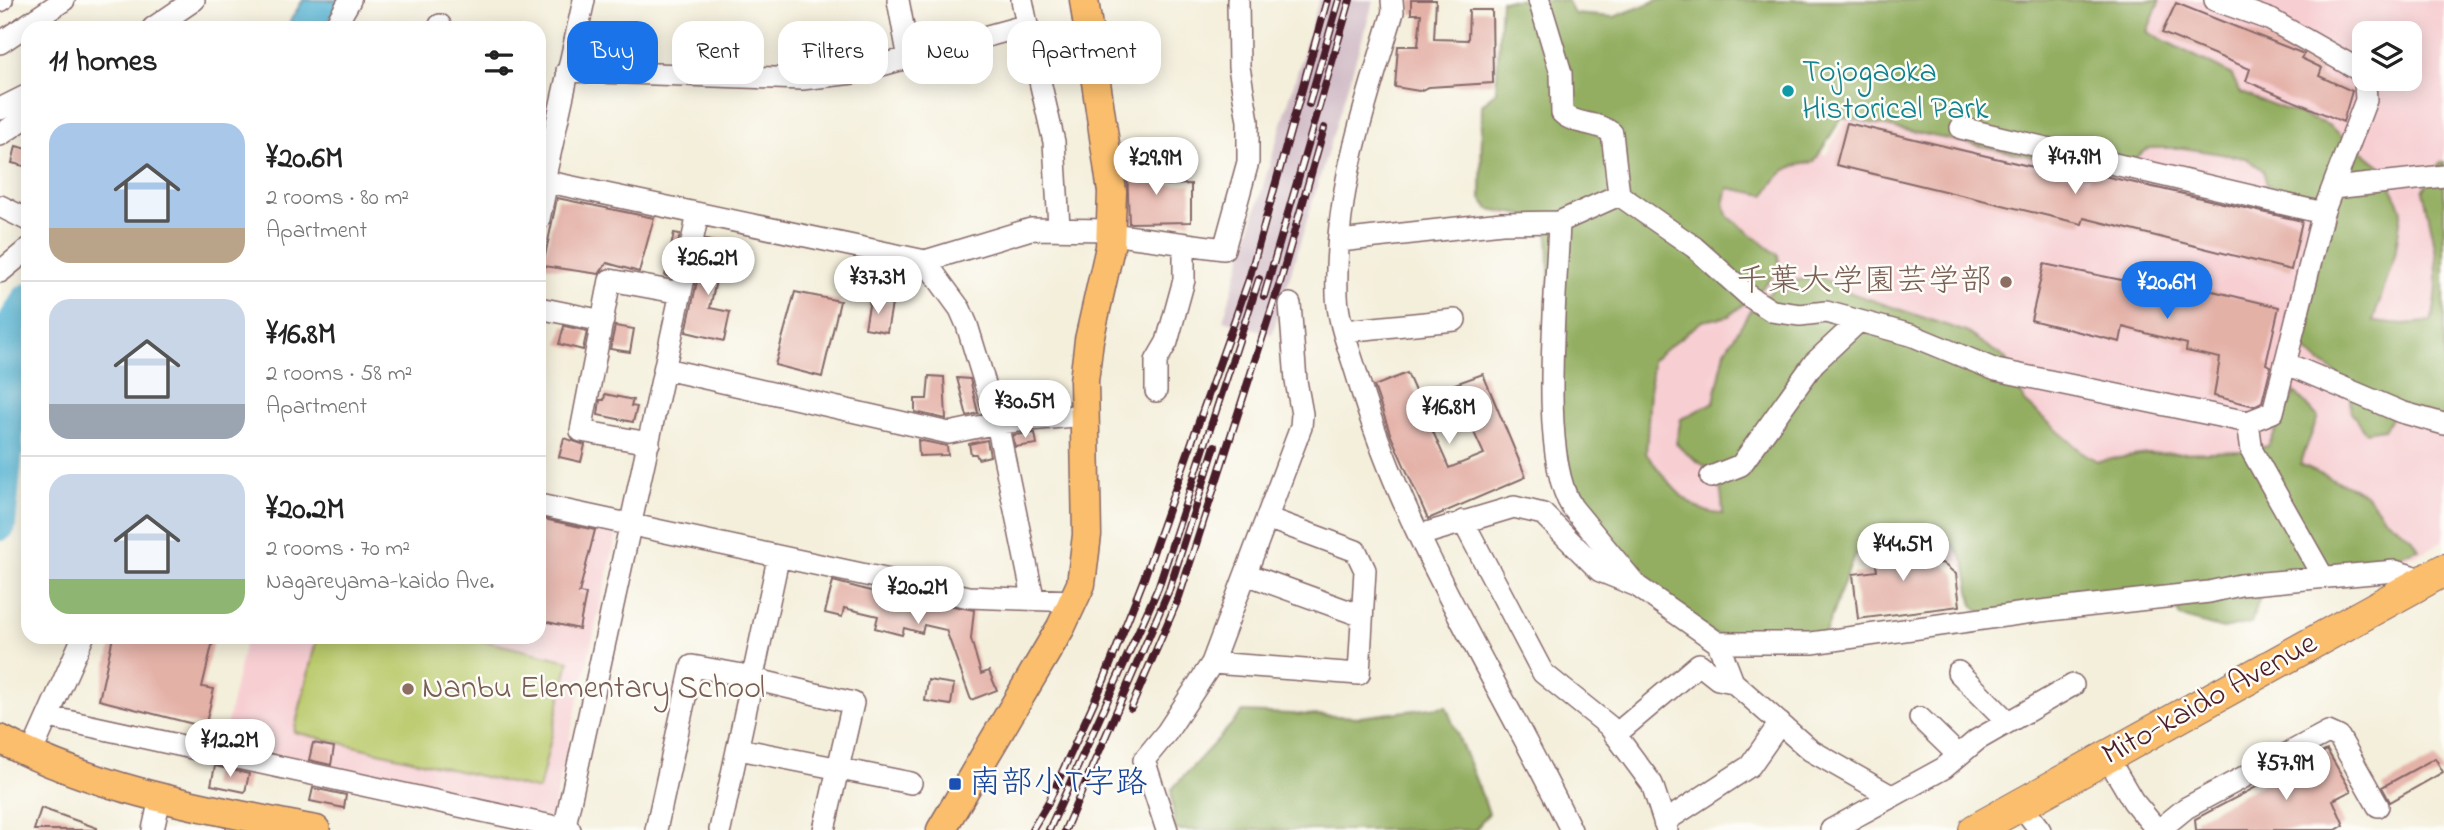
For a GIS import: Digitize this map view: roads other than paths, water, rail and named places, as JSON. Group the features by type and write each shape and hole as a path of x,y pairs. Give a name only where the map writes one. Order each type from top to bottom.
{"highway":[{"name":"Mito-kaido Avenue","path":"1975,830 2435,575"}],"main road":[{"path":"941,830 1075,601 1081,584 1087,535 1084,415 1086,360 1111,232 1112,192 1084,0"},
{"path":"3,741 70,770 160,798 316,830"}],"street":[{"path":"33,21 64,0"},
{"path":"163,21 194,0"},
{"path":"338,21 350,0"},
{"path":"579,21 584,0"},
{"path":"898,0 902,24"},
{"path":"1022,0 1026,21"},
{"path":"546,181 925,261 1002,236 1059,227 1111,232 1184,246 1224,249 1248,162 1248,121 1239,67 1238,0"},
{"path":"1392,0 1393,12 1347,166 1339,212 1337,295 1344,331 1386,461 1466,632 1519,725 1571,830"},
{"path":"1539,0 1560,73 1562,113 1568,119 1602,124 1612,133 1619,195 1694,247 1750,297 1772,311 1800,315 1826,312 1911,335 1996,370 2248,422 2273,412 2323,213 2366,100 2365,82 2359,71 2271,20 2216,0"},
{"path":"0,43 21,29"},
{"path":"658,74 803,79 853,74 902,61"},
{"path":"546,167 567,75"},
{"path":"1041,84 1054,142 1059,227"},
{"path":"0,109 21,98"},
{"path":"0,135 21,121"},
{"path":"1961,128 2323,213"},
{"path":"2333,188 2444,176"},
{"path":"1340,241 1502,223 1559,222 1619,195"},
{"path":"0,206 21,216"},
{"path":"49,717 566,830 698,214"},
{"path":"1559,222 1553,426 1557,471 1563,493 1572,508 1637,586"},
{"path":"1156,391 1156,361 1167,342 1184,280 1184,246"},
{"path":"0,272 21,255"},
{"path":"925,261 960,309 967,325 997,423 1033,597"},
{"path":"649,443 581,431 610,280 681,293"},
{"path":"1167,830 1140,752 1212,663 1301,427 1303,414 1290,369 1290,304"},
{"path":"546,309 603,321"},
{"path":"1344,331 1455,320"},
{"path":"1711,477 1741,465 1814,363 1859,320"},
{"path":"2285,363 2401,412 2444,424"},
{"path":"665,369 948,433 997,423 1084,415"},
{"path":"2248,422 2252,451 2323,577"},
{"path":"546,507 778,559 969,597 1033,597 1075,601"},
{"path":"1420,534 1514,507 1543,514 1600,571 1637,586 1718,643 1732,682 1810,750 1891,796"},
{"path":"1212,663 1359,674 1365,570 1356,551 1267,518"},
{"path":"1463,521 1543,673 1609,726 1651,784 1664,827 1749,765 1780,723"},
{"path":"720,830 778,559"},
{"path":"1718,643 1812,643 2032,612 2209,592 2240,584 2395,570 2435,575"},
{"path":"1246,574 1362,616"},
{"path":"31,754 80,644"},
{"path":"1615,735 1699,664 1718,680 1732,682"},
{"path":"656,830 692,666 754,678 853,703 824,830"},
{"path":"1958,672 2007,721"},
{"path":"1831,830 1944,768 1958,754 2007,721 2073,685"},
{"path":"1920,718 1958,754"},
{"path":"2107,757 2133,801 2158,830 2186,808 2328,732 2339,737 2378,806"},
{"path":"739,750 911,783"},
{"path":"153,830 160,798"},
{"path":"2021,805 2040,830"}],"water":[{"path":"303,0 341,0 329,21 290,21"}],"waterway":[{"path":"0,525 7,451 11,326 21,310"}],"railway":[{"path":"1032,830 1049,801 1104,680 1143,581 1249,279 1327,0"},
{"path":"1309,104 1339,0"},
{"path":"1264,296 1350,0"},
{"path":"1131,708 1179,597 1279,286 1324,128"},
{"path":"1049,830 1158,588 1259,279"},
{"path":"1065,830 1169,590 1215,446"}],"place":[{"name":"Tojogaoka Historical Park","path":"1788,91"},
{"name":"千葉大学園芸学部","path":"2006,282"},
{"name":"Nanbu Elementary School","path":"408,689"},
{"name":"南部小T字路","path":"955,784"}]}
